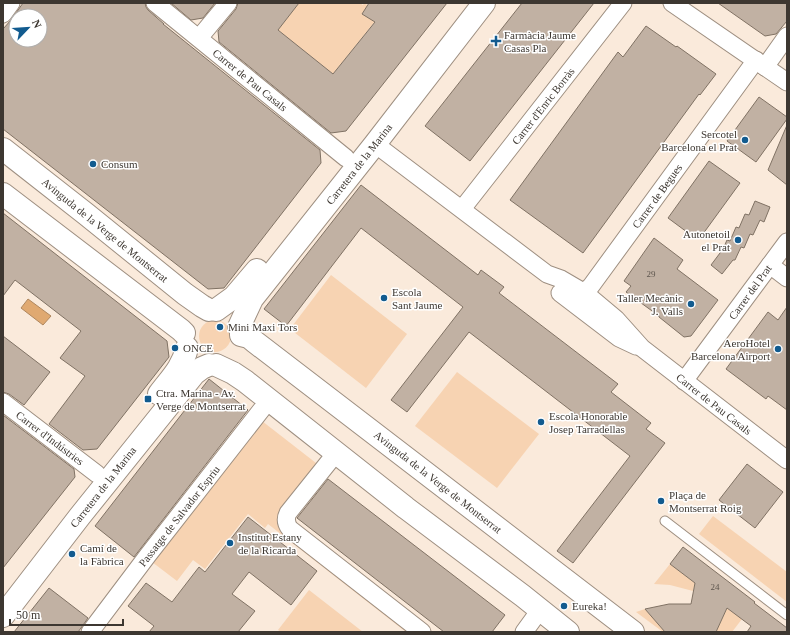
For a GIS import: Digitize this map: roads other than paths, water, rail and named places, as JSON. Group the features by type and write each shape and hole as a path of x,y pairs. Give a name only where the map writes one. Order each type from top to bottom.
{"street":[{"path":"3,14 11,3"},
{"name":"Carrer de Pau Casals","path":"155,3 346,158"},
{"path":"199,38 228,3"},
{"name":"Carrer d'Enric Borràs","path":"462,209 623,3"},
{"path":"675,4 787,82"},
{"name":"Carretera de la Marina","path":"240,331 244,314 252,299 375,144 473,7"},
{"name":"Carretera de la Marina","path":"213,310 229,302 241,290 346,158 473,7"},
{"name":"Carrer de Begues","path":"584,293 760,63 787,36"},
{"name":"Carrer de Pau Casals","path":"375,144 547,274 561,279 584,293 616,319 642,348 787,460"},
{"name":"Avinguda de la Verge de Montserrat","path":"3,149 184,294 202,306 213,310"},
{"path":"3,194 181,330 196,359 202,363 233,373 566,631"},
{"name":"Carrer del Prat","path":"684,381 787,242"},
{"path":"770,265 787,278"},
{"name":"Carrer de Pau Casals","path":"547,274 554,286 562,294 619,338 642,348"},
{"path":"562,294 575,296 584,293"},
{"path":"186,341 190,321 202,312 213,310 230,315 235,320 240,331 238,349 229,360 212,365"},
{"name":"Avinguda de la Verge de Montserrat","path":"240,331 633,632"},
{"name":"Carretera de la Marina","path":"3,593 181,366 185,358 186,341"},
{"name":"Carretera de la Marina","path":"3,616 85,510 194,374 202,368 212,365"},
{"name":"Passatge de Salvador Espriu","path":"96,630 148,555 269,400"},
{"name":"Carrer d'Indústries","path":"3,402 97,474"},
{"path":"336,453 288,513 286,524 290,529 422,632"},
{"path":"524,632 540,610"}],"lane":[{"path":"665,521 787,615"}],"place":[{"name":"Farmàcia Jaume Casas Pla","path":"496,41"},
{"name":"Sercotel Barcelona el Prat","path":"745,140"},
{"name":"Consum","path":"93,164"},
{"name":"Autonetoil el Prat","path":"738,240"},
{"name":"Escola Sant Jaume","path":"384,298"},
{"name":"Taller Mecànic J. Valls","path":"691,304"},
{"name":"Mini Maxi Tors","path":"220,327"},
{"name":"ONCE","path":"175,348"},
{"name":"AeroHotel Barcelona Airport","path":"778,349"},
{"name":"Ctra. Marina - Av. Verge de Montserrat","path":"148,399"},
{"name":"Escola Honorable Josep Tarradellas","path":"541,422"},
{"name":"Plaça de Montserrat Roig","path":"661,501"},
{"name":"Institut Estany de la Ricarda","path":"230,543"},
{"name":"Camí de la Fàbrica","path":"72,554"},
{"name":"Eureka!","path":"564,606"}]}
